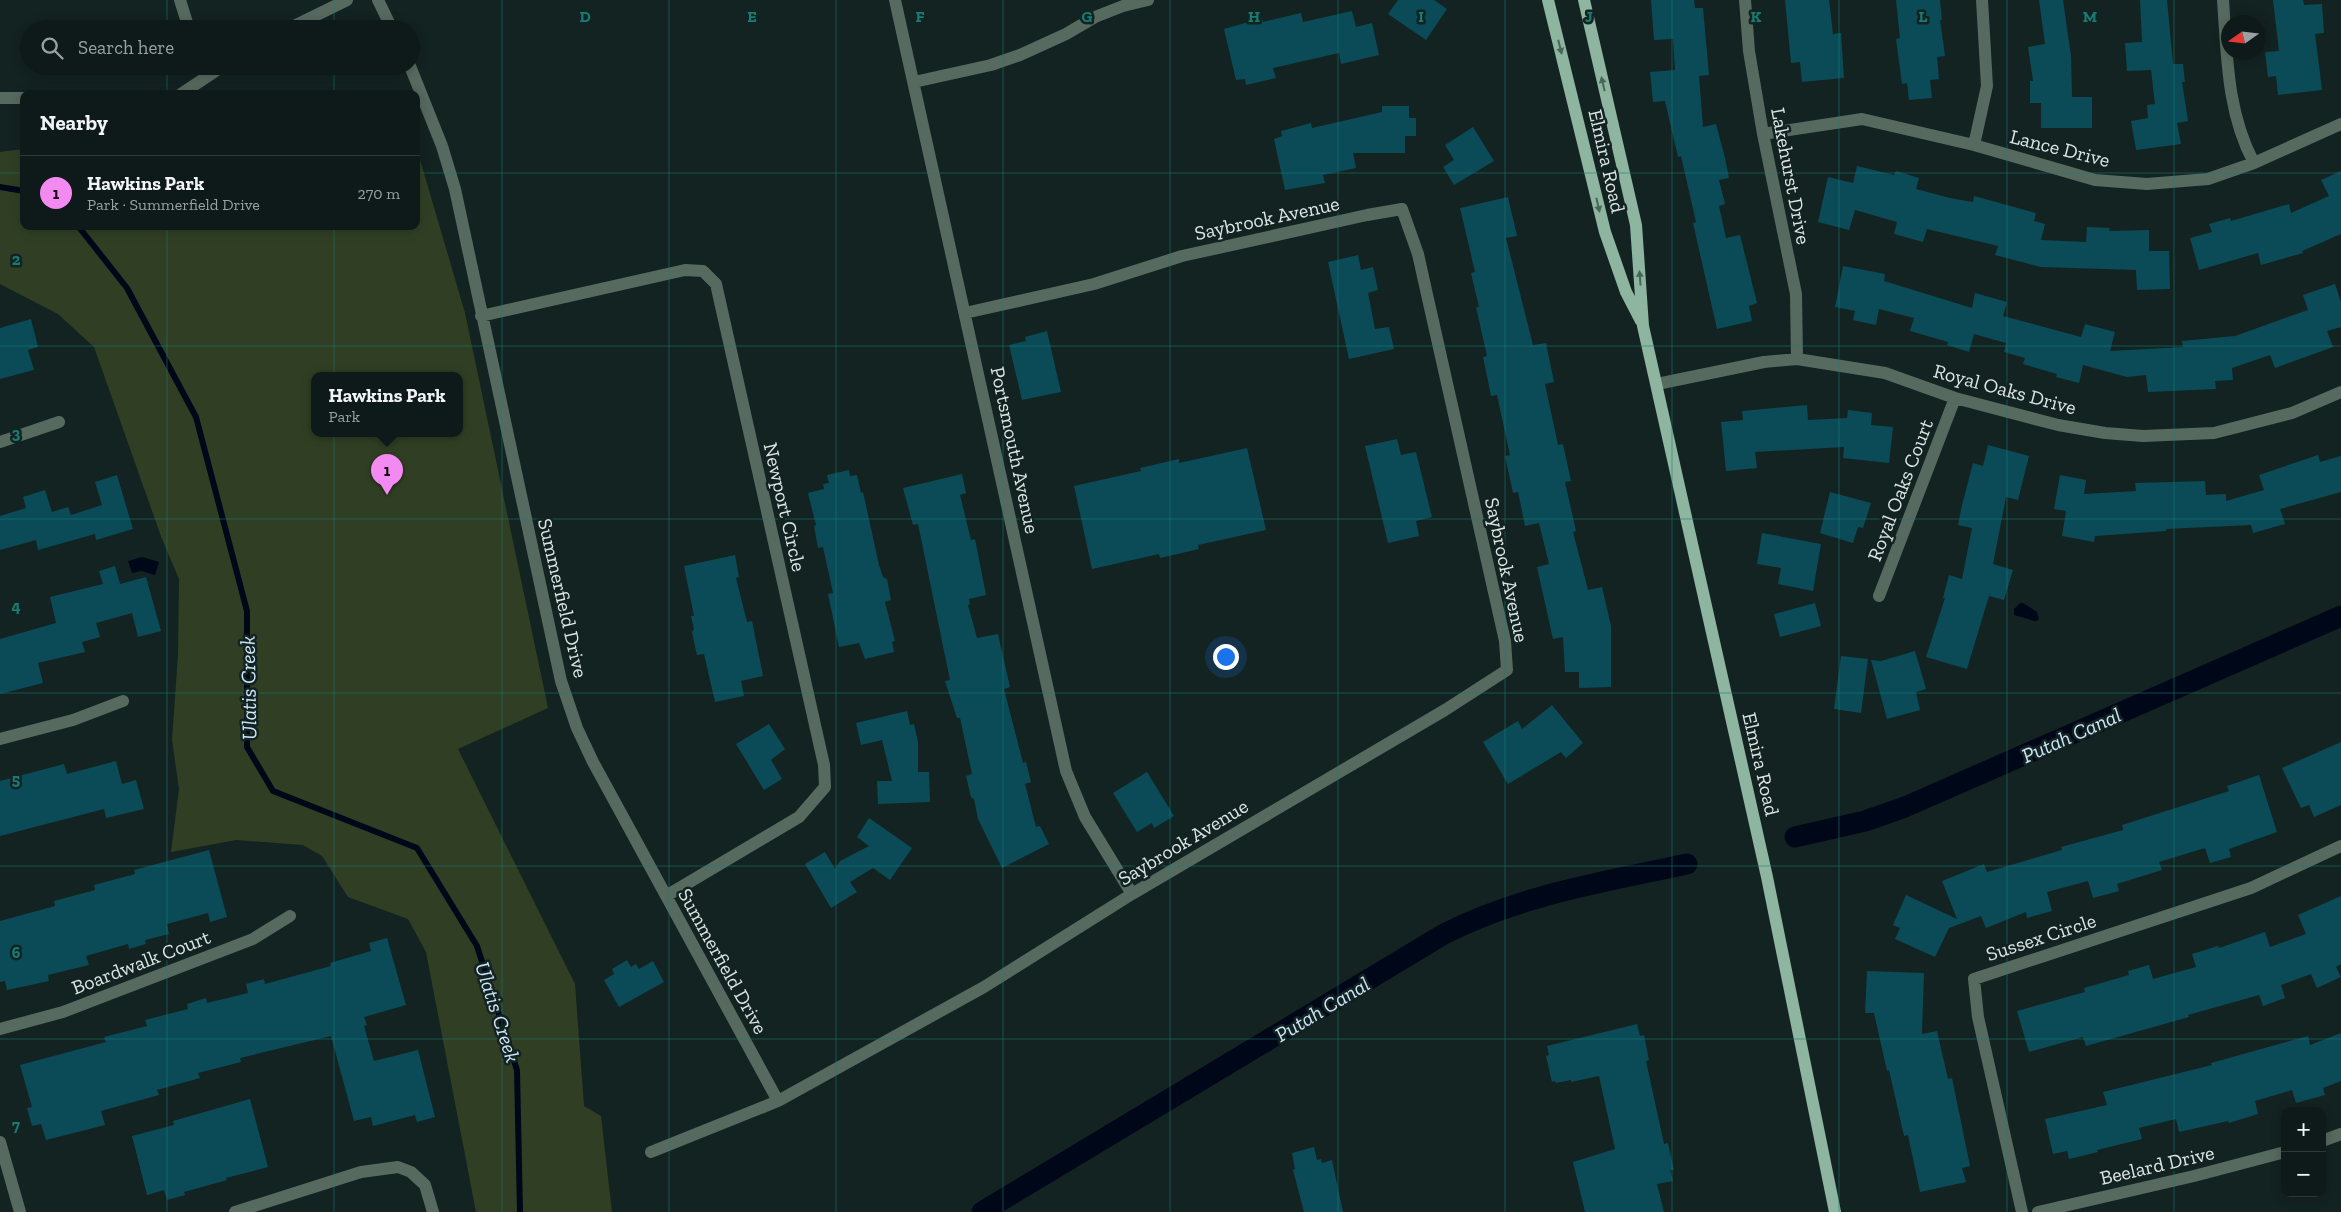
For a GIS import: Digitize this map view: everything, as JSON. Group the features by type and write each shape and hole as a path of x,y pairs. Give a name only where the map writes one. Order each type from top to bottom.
{"main road":[{"name":"Elmira Road","path":"1548,0 1605,232 1626,292 1643,326"},
{"name":"Elmira Road","path":"1584,0 1636,226 1643,326 1768,885 1835,1212"}],"street":[{"path":"180,0 186,20"},
{"path":"307,20 348,0"},
{"path":"378,0 388,20"},
{"name":"Portsmouth Avenue","path":"895,0 1066,771 1085,817 1132,894"},
{"path":"914,82 991,65 1020,55 1066,34 1095,17 1148,0"},
{"name":"Lakehurst Drive","path":"1745,0 1749,51 1763,134 1796,294 1797,359"},
{"path":"1974,145 1987,86 1982,0"},
{"path":"2223,0 2231,103 2242,140 2254,163"},
{"path":"186,90 206,75"},
{"name":"Summerfield Drive","path":"414,75 420,90"},
{"name":"Summerfield Drive","path":"420,91 442,146 455,190 561,681 576,728 778,1101"},
{"path":"0,98 20,98"},
{"name":"Lance Drive","path":"1763,134 1862,119 1974,145 2095,180 2147,184 2208,179 2254,163 2341,124"},
{"name":"Saybrook Avenue","path":"651,1152 778,1101 984,987 1132,894 1444,710 1507,670 1505,641 1418,254 1402,209 1357,217 1182,256 1094,284 965,313"},
{"name":"Newport Circle","path":"482,316 685,270 703,271 716,284 824,765 826,788 799,817 666,896"},
{"name":"Royal Oaks Drive","path":"1657,384 1764,362 1797,359 1885,372 1955,398 2058,425 2105,433 2143,436 2214,433 2292,413 2341,392"},
{"name":"Royal Oaks Court","path":"1879,596 1955,398"},
{"path":"0,442 59,422"},
{"path":"0,739 73,720 123,701"},
{"name":"Sussex Circle","path":"2022,1212 1978,1017 1974,979 2251,888 2341,846"},
{"name":"Boardwalk Court","path":"0,1029 63,1012 253,940 290,916"},
{"path":"2326,1140 2341,1134"},
{"path":"0,1142 20,1212"},
{"name":"Beelard Drive","path":"2038,1212 2194,1176 2281,1153"},
{"path":"235,1212 361,1172 398,1167 411,1172 425,1185 433,1212"}],"green space":[{"path":"20,150 20,230 420,230 420,160 465,313 548,708 458,749 575,984 584,1106 601,1116 612,1212 476,1212 426,952 408,919 348,897 322,856 303,845 236,840 171,852 179,789 172,740 178,655 179,579 162,539 94,347 58,314 0,284 0,152"}],"water":[{"path":"142,557 159,562 155,575 141,571 132,573 128,561"},
{"path":"2020,603 2037,612 2039,620 2035,621 2014,615 2014,609"}],"building":[{"path":"1398,0 1434,0 1447,9 1426,40 1388,14"},
{"path":"1651,0 1694,0 1695,8 1703,8 1709,75 1699,76 1703,127 1716,124 1725,158 1729,178 1719,180 1725,204 1719,206 1726,238 1740,235 1757,303 1749,306 1752,321 1717,329 1693,223 1696,222 1681,156 1678,157 1665,101 1653,102 1650,72 1675,70 1673,39 1654,40"},
{"path":"1785,0 1829,0 1833,34 1841,33 1844,78 1802,82 1800,62 1791,63"},
{"path":"1896,0 1940,0 1942,20 1940,20 1945,56 1937,57 1939,79 1930,80 1932,98 1909,100 1907,83 1902,84 1896,39 1900,38"},
{"path":"2039,0 2063,0 2071,56 2072,97 2092,97 2092,128 2041,128 2041,103 2030,103 2030,81 2033,81 2028,47 2045,44"},
{"path":"2140,0 2167,0 2173,64 2183,64 2185,82 2182,82 2188,121 2177,123 2181,144 2136,150 2131,121 2148,118 2147,105 2155,104 2151,70 2127,71 2125,43 2142,42"},
{"path":"2273,0 2303,0 2304,5 2322,4 2324,33 2315,34 2322,90 2278,95 2276,76 2268,77 2266,52 2279,51"},
{"path":"1352,11 1356,27 1372,23 1379,55 1341,64 1339,53 1273,68 1276,78 1246,85 1245,79 1236,80 1224,29 1262,18 1263,22 1301,13 1303,22"},
{"path":"1382,106 1409,106 1409,118 1416,118 1416,136 1405,136 1405,153 1353,153 1356,168 1323,175 1325,183 1285,190 1274,139 1282,136 1281,131 1311,123 1312,128 1382,112"},
{"path":"1473,127 1494,161 1454,185 1443,167 1454,160 1445,145"},
{"path":"1857,166 1894,175 1896,171 1919,178 1916,189 1950,198 1973,202 1974,196 2036,213 2034,221 2045,224 2041,240 2086,242 2087,227 2110,228 2109,231 2149,230 2149,251 2169,251 2170,289 2137,290 2136,270 2041,267 1995,255 1998,246 1927,229 1923,242 1894,234 1897,222 1855,210 1849,230 1818,222 1828,177 1853,183"},
{"path":"2341,171 2341,234 2302,251 2303,253 2261,265 2258,253 2199,270 2190,238 2212,232 2209,224 2230,218 2231,221 2289,204 2291,213 2329,196 2321,180"},
{"path":"1508,197 1517,236 1506,238 1533,345 1546,343 1554,382 1545,384 1558,445 1563,444 1571,481 1565,482 1576,531 1573,532 1588,590 1602,587 1611,626 1611,687 1579,688 1579,672 1565,672 1563,637 1553,639 1537,567 1549,564 1539,523 1525,526 1518,492 1513,493 1505,456 1510,455 1497,395 1491,396 1483,357 1487,356 1476,307 1479,307 1471,273 1475,272 1460,208"},
{"path":"1358,255 1361,270 1373,267 1378,290 1368,293 1375,329 1389,327 1394,349 1349,359 1328,262"},
{"path":"1843,266 1885,274 1884,281 1972,308 1975,293 2007,302 2003,316 2081,337 2085,324 2115,332 2110,351 2183,347 2182,341 2235,336 2308,310 2303,295 2335,284 2341,302 2341,327 2327,331 2333,347 2275,368 2270,355 2232,368 2233,380 2215,381 2216,389 2148,392 2146,375 2127,377 2083,365 2079,383 2056,377 2057,374 2023,364 2025,358 2004,352 2006,343 1974,334 1969,352 1947,345 1948,342 1910,331 1914,318 1879,309 1876,325 1853,320 1855,311 1835,307"},
{"path":"31,319 38,347 28,350 34,370 0,379 0,328"},
{"path":"1047,331 1061,392 1022,400 1009,345 1026,341 1025,337"},
{"path":"1807,405 1808,420 1847,418 1848,410 1872,413 1871,425 1893,427 1889,463 1843,458 1844,447 1755,452 1757,468 1726,471 1721,422 1743,420 1742,411"},
{"path":"1397,439 1401,455 1416,452 1432,517 1416,521 1419,536 1388,543 1365,446"},
{"path":"1988,445 2029,456 2018,500 2006,497 1993,564 2013,570 2004,600 1989,596 1967,669 1926,657 1945,598 1943,598 1949,575 1962,579 1972,528 1958,525 1973,463 1983,466"},
{"path":"1247,448 1266,530 1198,545 1199,549 1160,558 1159,554 1092,569 1074,486 1141,471 1140,468 1179,459 1179,463"},
{"path":"2318,455 2320,462 2341,456 2341,492 2280,509 2285,524 2253,533 2251,525 2166,529 2166,531 2095,536 2094,542 2062,536 2066,511 2054,509 2060,475 2086,480 2084,494 2136,491 2135,483 2205,481 2206,495 2226,494 2226,501 2264,490 2259,475"},
{"path":"849,470 850,476 857,475 861,493 863,492 879,565 883,577 887,579 891,600 885,602 895,641 892,642 894,652 865,659 859,643 839,647 828,594 833,593 823,547 818,548 814,526 816,525 808,493 824,489 823,484 829,483 827,475"},
{"path":"962,474 966,493 960,495 971,540 975,539 986,595 969,599 970,604 968,605 977,638 998,634 1010,687 1004,689 1023,763 1026,762 1031,782 1025,784 1036,827 1040,826 1049,844 1002,868 978,819 974,799 971,797 966,776 972,774 960,718 957,718 945,681 950,680 918,524 913,525 903,488"},
{"path":"117,475 133,529 96,540 95,534 38,550 36,540 0,550 0,516 26,508 23,497 45,490 52,512 68,507 71,515 102,505 95,482"},
{"path":"1830,492 1871,503 1863,528 1858,527 1853,543 1820,533"},
{"path":"1762,533 1821,544 1813,591 1778,584 1781,568 1757,564"},
{"path":"735,555 739,577 736,578 747,622 752,621 763,676 741,681 744,696 715,702 704,654 697,655 692,632 694,629 691,616 694,616 684,566"},
{"path":"115,566 120,584 146,577 161,631 138,637 132,613 96,623 100,637 82,642 85,652 38,663 43,683 0,694 0,639 56,623 50,597 103,584 99,571"},
{"path":"1815,603 1821,626 1780,637 1774,614"},
{"path":"1915,651 1926,689 1916,692 1920,710 1887,719 1871,660 1881,661"},
{"path":"1841,656 1868,659 1861,713 1834,709"},
{"path":"1552,705 1583,743 1566,758 1561,752 1508,784 1483,742 1518,721 1522,729"},
{"path":"907,711 910,725 914,724 918,742 918,772 929,772 930,802 878,804 877,781 892,781 882,740 861,745 856,723"},
{"path":"769,724 785,749 771,760 782,779 764,790 736,744"},
{"path":"2341,742 2341,805 2314,817 2309,805 2301,808 2282,768"},
{"path":"116,761 122,784 136,780 144,809 106,818 104,809 0,836 0,781 64,764 67,774"},
{"path":"1147,772 1174,816 1154,828 1152,823 1137,832 1113,793"},
{"path":"2259,775 2277,832 2229,849 2231,857 2210,863 2205,848 2159,862 2162,870 2117,884 2119,891 2093,898 2088,881 2047,892 2052,911 2027,918 2026,912 1986,928 1981,916 1949,928 1935,957 1895,939 1900,928 1893,925 1906,895 1957,919 1942,881 1984,864 1987,872 2062,850 2061,847 2123,830 2122,825 2229,791 2227,786"},
{"path":"869,818 912,848 890,880 873,868 850,882 857,892 831,908 805,864 825,852 835,869 840,861 869,846 857,837"},
{"path":"209,850 227,917 210,922 208,913 167,924 169,934 145,940 146,944 129,949 128,944 86,956 89,965 48,975 49,981 7,990 5,981 0,982 0,921 55,906 54,901 95,890 94,885 135,874 134,870"},
{"path":"2341,896 2341,964 2336,967 2341,977 2317,988 2311,974 2281,985 2285,998 2263,1006 2259,995 2086,1046 2083,1037 2029,1052 2017,1011 2085,992 2084,988 2129,975 2128,971 2149,965 2153,979 2196,967 2192,954 2218,946 2219,948 2265,932 2270,947 2306,934 2298,915"},
{"path":"387,938 406,1005 364,1017 367,1025 364,1026 374,1061 418,1050 435,1117 417,1122 415,1115 373,1126 371,1117 354,1121 331,1036 240,1058 241,1062 198,1073 200,1078 157,1090 159,1095 101,1111 105,1125 46,1140 41,1124 32,1126 27,1108 32,1107 20,1065 106,1042 104,1037 147,1026 145,1020 188,1009 187,1004 206,998 207,1003 248,993 246,984 264,979 265,984 331,966 330,963 371,951 369,943"},
{"path":"627,960 631,967 636,964 639,969 653,961 664,982 619,1007 604,980 614,974 612,969"},
{"path":"1867,971 1924,973 1922,1034 1937,1031 1948,1079 1952,1078 1970,1166 1962,1168 1966,1182 1920,1192 1908,1135 1904,1136 1874,1013 1865,1013"},
{"path":"1637,1024 1640,1036 1644,1035 1649,1060 1646,1061 1664,1144 1668,1143 1674,1170 1670,1170 1673,1181 1657,1184 1664,1212 1585,1212 1573,1162 1615,1149 1599,1076 1571,1082 1571,1080 1552,1082 1546,1056 1549,1055 1547,1046"},
{"path":"2341,1033 2341,1081 2323,1088 2325,1095 2296,1103 2292,1090 2255,1101 2258,1114 2229,1123 2228,1121 2179,1132 2176,1119 2139,1128 2142,1139 2097,1150 2098,1152 2069,1159 2067,1151 2053,1154 2045,1119 2107,1105 2103,1092 2212,1065 2211,1063 2308,1036 2310,1045"},
{"path":"250,1099 268,1167 226,1178 227,1180 184,1192 185,1195 167,1200 164,1190 147,1195 132,1136 174,1125 173,1121"},
{"path":"1314,1147 1317,1160 1321,1159 1322,1163 1332,1160 1343,1212 1304,1212 1293,1170 1295,1169 1292,1153"}],"waterway":[{"name":"Ulatis Creek","path":"0,187 20,190"},
{"name":"Ulatis Creek","path":"81,230 127,288 196,417 247,611 247,747 273,791 417,848 477,946 517,1070 520,1212"},
{"name":"Putah Canal","path":"1795,837 1865,821 1905,807 2341,616"},
{"name":"Putah Canal","path":"982,1212 1444,934 1502,909 1532,899 1687,864"}],"place":[{"name":"Hawkins Park","path":"387,495"}]}
